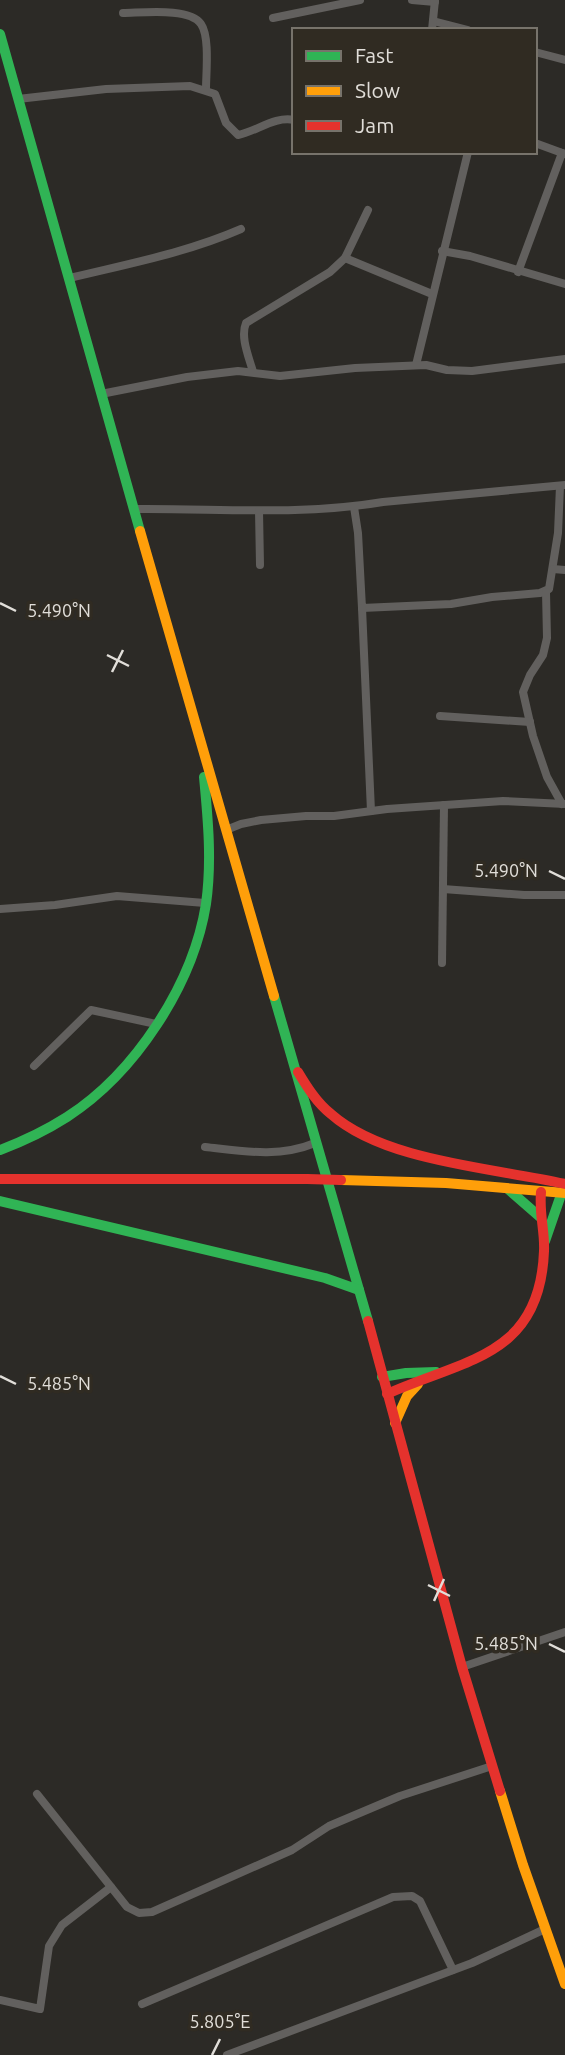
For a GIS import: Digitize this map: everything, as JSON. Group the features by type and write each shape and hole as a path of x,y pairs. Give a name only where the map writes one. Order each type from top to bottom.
{"main road":[{"path":"1,41 204,760 359,1290 462,1667 565,1984"},
{"path":"0,1150 58,1122 86,1103 131,1059 156,1024 183,977 204,919 209,860 204,760"},
{"path":"291,1060 331,1115 366,1137 425,1155 564,1190"},
{"path":"0,1179 307,1179 446,1183 541,1192 564,1190"},
{"path":"508,1189 540,1217"},
{"path":"387,1394 438,1372 473,1362 495,1352 509,1341 525,1322 538,1290 545,1241 564,1190"},
{"path":"541,1192 540,1217 545,1241"},
{"path":"0,1201 134,1230 325,1278 359,1290"},
{"path":"382,1377 438,1372"},
{"path":"395,1423 407,1396 420,1381"}],"street":[{"path":"273,18 340,1 360,0"},
{"path":"412,0 435,1 432,26 450,28"},
{"path":"122,13 180,13 202,24 206,44 206,89"},
{"path":"537,52 565,60"},
{"path":"18,99 50,93 190,86 215,94 226,123 238,135 253,132 280,119 292,120"},
{"path":"518,272 563,154 537,144"},
{"path":"416,365 467,154"},
{"path":"253,372 243,329 246,323 330,272 345,258 368,210"},
{"path":"70,278 160,257 216,240 241,229"},
{"path":"442,251 470,256 565,285"},
{"path":"345,258 432,294"},
{"path":"101,394 187,377 238,371 280,376 416,365 472,371 565,359"},
{"path":"134,509 259,511 354,507 563,486 553,569 546,592 547,638 543,655 523,692 547,777 563,804"},
{"path":"354,507 358,533 371,811"},
{"path":"259,511 260,565"},
{"path":"553,569 565,570"},
{"path":"362,608 430,606 546,592"},
{"path":"440,716 530,722"},
{"path":"226,830 261,820 444,805 503,801 563,804"},
{"path":"442,963 444,805"},
{"path":"443,889 565,895"},
{"path":"0,909 117,896 205,903"},
{"path":"34,1066 91,1010 156,1024"},
{"path":"205,1147 261,1153 296,1151 315,1143"},
{"path":"462,1667 565,1632"},
{"path":"37,1794 127,1907 139,1913 152,1912 292,1850 329,1826 400,1796 492,1766"},
{"path":"0,2000 40,2009 49,1946 62,1925 111,1887"},
{"path":"142,2004 393,1897 412,1896 421,1901 453,1970"},
{"path":"227,2055 453,1970 545,1929"}],"traffic: fast":[{"path":"0,34 140,531"},
{"path":"0,1150 51,1127 92,1099 116,1077 137,1052 174,995 199,935 206,904 209,856 204,777"},
{"path":"274,996 368,1321"},
{"path":"508,1189 540,1217"},
{"path":"545,1241 562,1192"},
{"path":"0,1201 325,1278 359,1290"},
{"path":"382,1377 436,1372"}],"traffic: slow":[{"path":"140,531 274,996"},
{"path":"341,1180 446,1183 565,1193"},
{"path":"395,1423 407,1396 418,1384"},
{"path":"500,1791 565,1984"}],"traffic: jam":[{"path":"298,1072 326,1110 354,1130 381,1143 442,1161 565,1184"},
{"path":"0,1179 307,1179"},
{"path":"307,1179 341,1180"},
{"path":"387,1394 470,1361 513,1334 529,1313 539,1286 544,1251 541,1192"},
{"path":"368,1321 462,1667 500,1791"}]}
